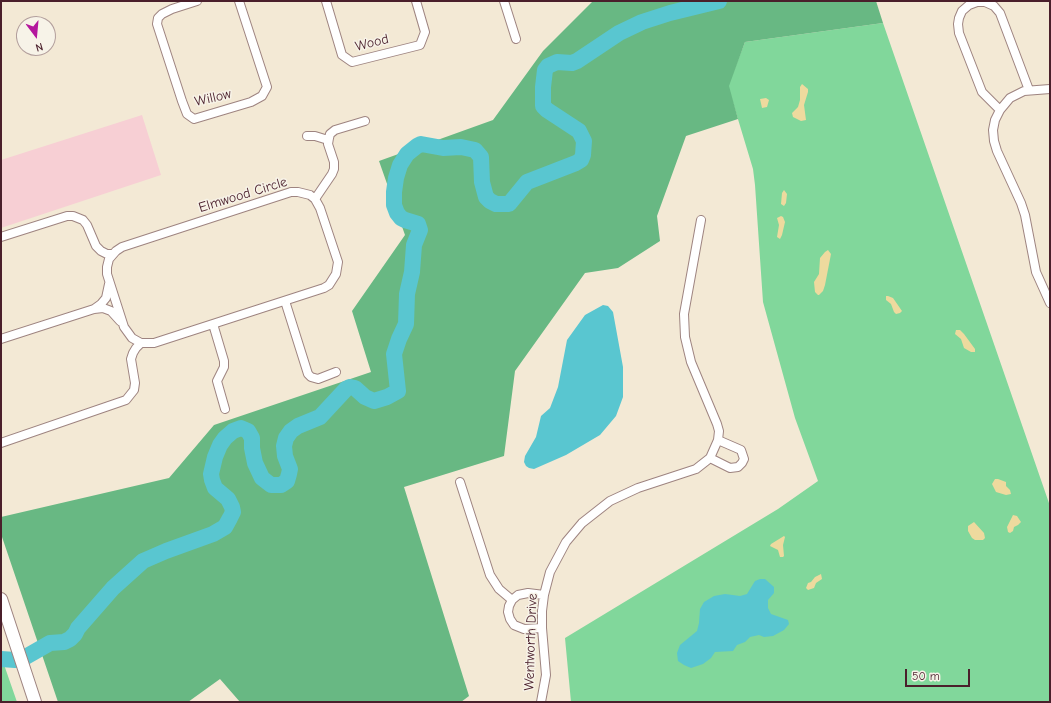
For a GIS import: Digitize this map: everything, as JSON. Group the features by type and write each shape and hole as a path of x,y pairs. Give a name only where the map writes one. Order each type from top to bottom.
{"main road":[{"path":"1,599 35,702"}],"street":[{"name":"Willow","path":"197,1 172,9 162,14 158,18 157,24 187,114 194,119 251,102 262,96 267,87 239,1"},
{"name":"Wood","path":"326,1 342,55 352,62 420,45 425,32 416,1"},
{"path":"504,1 516,39"},
{"path":"1000,110 982,92 959,33 959,18 962,11 969,5 977,2 985,2 994,6 1000,13 1029,90"},
{"path":"1050,89 1029,90 1014,95 1003,104 995,120 994,141 1023,209 1028,227 1031,254 1036,272 1050,303"},
{"path":"1,339 94,309 103,308 114,314 132,338 141,343 154,343 324,288 334,280 338,262 320,208 315,199 332,174 334,168 334,162 328,140 330,134 335,130 365,121"},
{"path":"307,136 315,136 328,140"},
{"name":"Elmwood Circle","path":"113,254 122,247 291,192 304,193 315,199"},
{"path":"1,237 67,216 73,216 83,220 87,224 96,246 101,251 107,254 113,254"},
{"path":"701,220 684,314 684,337 691,362 717,424 719,431 718,440 741,450 744,459 738,467 730,468 710,458"},
{"path":"113,254 109,259 107,267 109,281 124,327"},
{"path":"94,309 106,298 109,281"},
{"path":"284,301 308,374 311,377 318,379 336,372"},
{"path":"213,324 224,361 224,367 217,381 225,409"},
{"path":"1,443 126,400 134,390 135,383 131,359 133,353 141,343"},
{"name":"Wentworth Drive","path":"542,702 546,675 542,628 544,595 550,572 560,552 574,531 591,515 610,501 627,492 691,472 710,458 718,440"},
{"path":"460,482 490,575 499,590 512,600"},
{"path":"542,628 524,629 514,624 510,619 508,612 512,600 518,595 524,593 544,595"}],"shaded area":[{"path":"142,115 161,175 1,228 1,160"}],"green space":[{"path":"593,1 876,1 883,23 745,42 729,86 738,119 686,136 657,216 660,241 618,268 585,273 515,371 504,456 404,487 469,696 461,702 240,702 220,679 188,702 58,702 1,534 1,517 169,478 214,425 371,372 352,311 405,235 379,161 493,120 543,51"},
{"path":"883,23 1050,506 1050,702 571,702 565,638 778,509 818,481 795,418 763,302 753,169 728,86 745,42"},
{"path":"1,656 17,702 1,702"}],"sand":[{"path":"802,84 808,89 808,92 804,105 806,120 801,121 793,117 792,113 798,107 800,100 800,87"},
{"path":"766,98 769,100 767,107 762,108 760,99"},
{"path":"784,190 787,194 786,203 784,206 781,204 782,193"},
{"path":"781,216 785,222 780,239 777,237 779,225 777,218"},
{"path":"828,250 831,254 825,285 823,291 818,295 815,292 814,282 819,274 820,258"},
{"path":"886,296 893,298 902,311 900,313 896,314 894,312 891,304 886,300"},
{"path":"956,330 960,330 964,334 975,349 975,352 971,352 964,348 961,339 955,334"},
{"path":"995,479 1006,482 1006,486 1010,490 1011,494 1006,495 996,492 992,484"},
{"path":"1013,515 1017,516 1021,522 1014,527 1013,531 1010,533 1008,532 1007,527"},
{"path":"974,522 984,533 985,538 983,540 975,540 968,531 968,526"},
{"path":"784,536 784,556 780,557 778,550 770,546"},
{"path":"821,574 822,579 816,583 814,588 808,590 806,588 808,583"}],"water":[{"path":"603,305 608,306 613,312 623,367 623,397 616,416 600,435 566,455 534,469 529,468 524,462 525,456 536,437 541,416 550,408 558,387 567,340 585,315"},
{"path":"765,579 774,587 774,593 768,600 768,608 771,614 788,620 789,624 784,630 773,636 764,637 759,635 750,637 745,642 737,645 733,651 715,652 711,658 703,664 691,668 678,661 677,653 680,645 697,631 700,609 704,602 714,596 725,594 740,596 747,594 755,581"}],"waterway":[{"path":"1,659 22,659 50,643 64,642 70,639 113,588 143,561 213,534 225,527 233,512 232,507 228,499 215,488 211,474 215,457 220,445 233,431 241,428 248,431 252,438 255,463 262,478 271,485 281,485 287,481 290,469 285,456 284,446 286,438 291,431 298,426 320,417 346,389 350,387 355,388 365,397 374,401 387,397 398,391 394,354 406,324 407,294 412,272 414,245 420,230 418,224 401,218 394,205 396,178 400,165 407,154 421,144 443,148 461,147 475,150 481,157 482,182 486,197 496,204 509,204 527,182 576,163 581,160 583,155 584,141 579,131 543,106 545,70 548,66 557,62 572,63 577,61 619,33 642,22 670,13 719,1"}]}
